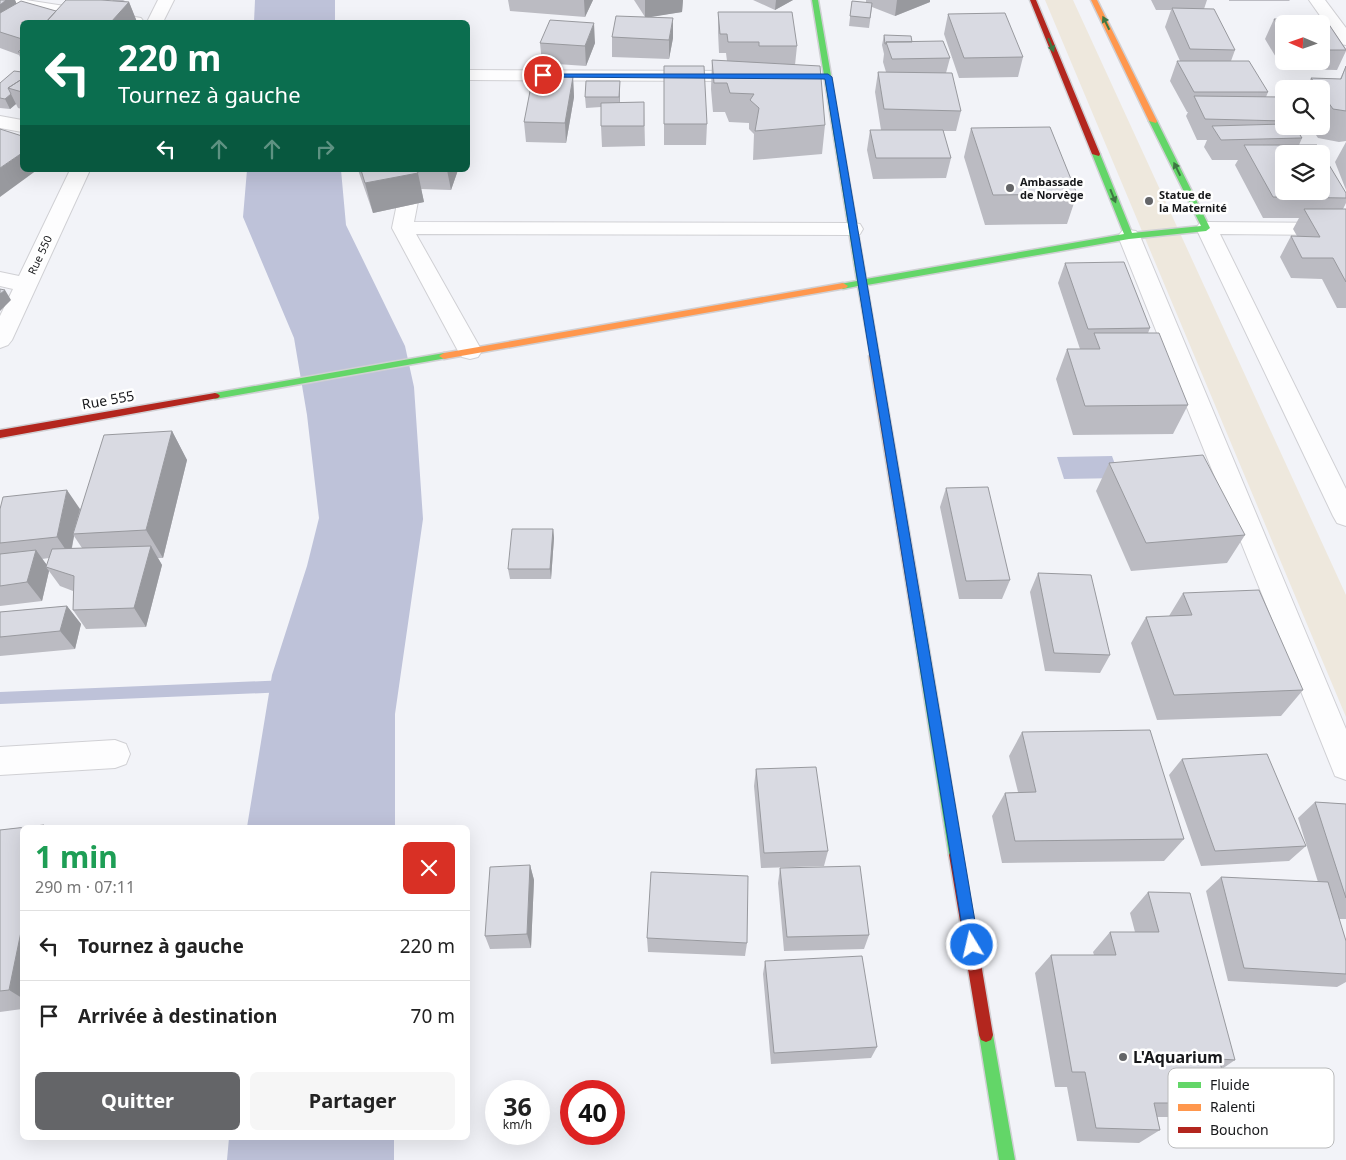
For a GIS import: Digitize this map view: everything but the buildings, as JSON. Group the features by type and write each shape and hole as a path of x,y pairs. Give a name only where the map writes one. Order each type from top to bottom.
{"street":[{"path":"156,20 166,0"},
{"path":"815,0 1007,1160"},
{"path":"1032,0 1346,766"},
{"path":"1094,0 1346,516"},
{"path":"1317,0 1346,40"},
{"path":"0,1 122,20"},
{"path":"470,75 770,76"},
{"path":"808,77 828,77"},
{"path":"0,122 20,126"},
{"name":"Rue 550","path":"0,340 79,172"},
{"path":"414,172 402,228 470,351"},
{"path":"402,228 853,229"},
{"path":"1206,228 1346,229"},
{"name":"Rue 555","path":"0,434 1129,236 1206,228"},
{"path":"0,279 26,285"},
{"path":"0,761 115,754"}],"shaded area":[{"path":"1045,0 1073,0 1346,595 1346,717"}],"water":[{"path":"255,0 335,0 335,20 254,20"},
{"path":"247,172 341,172 346,225 405,346 414,387 423,519 395,714 395,825 247,825 272,675 307,566 319,518 307,415 294,338 243,217"},
{"path":"1112,456 1120,478 1064,479 1057,457"},
{"path":"229,1140 394,1140 394,1160 227,1160"}],"waterway":[{"path":"0,698 287,686"}],"traffic: fast":[{"path":"815,0 874,356"},
{"path":"843,286 1129,236 1206,228 1153,121"},
{"path":"1096,154 1129,236"},
{"path":"215,396 444,356"},
{"path":"917,613 956,855"},
{"path":"986,1035 1007,1160"}],"traffic: slow":[{"path":"1094,0 1153,121"},
{"path":"444,356 843,286"},
{"path":"874,356 917,613"}],"traffic: jam":[{"path":"1033,0 1096,154"},
{"path":"0,434 215,396"},
{"path":"956,855 986,1035"}],"place":[{"name":"Ambassade de Norvège","path":"1010,188"},
{"name":"Statue de la Maternité","path":"1149,201"},
{"name":"L'Aquarium","path":"1123,1057"}],"route":[{"path":"543,75 828,77 972,945"}]}
